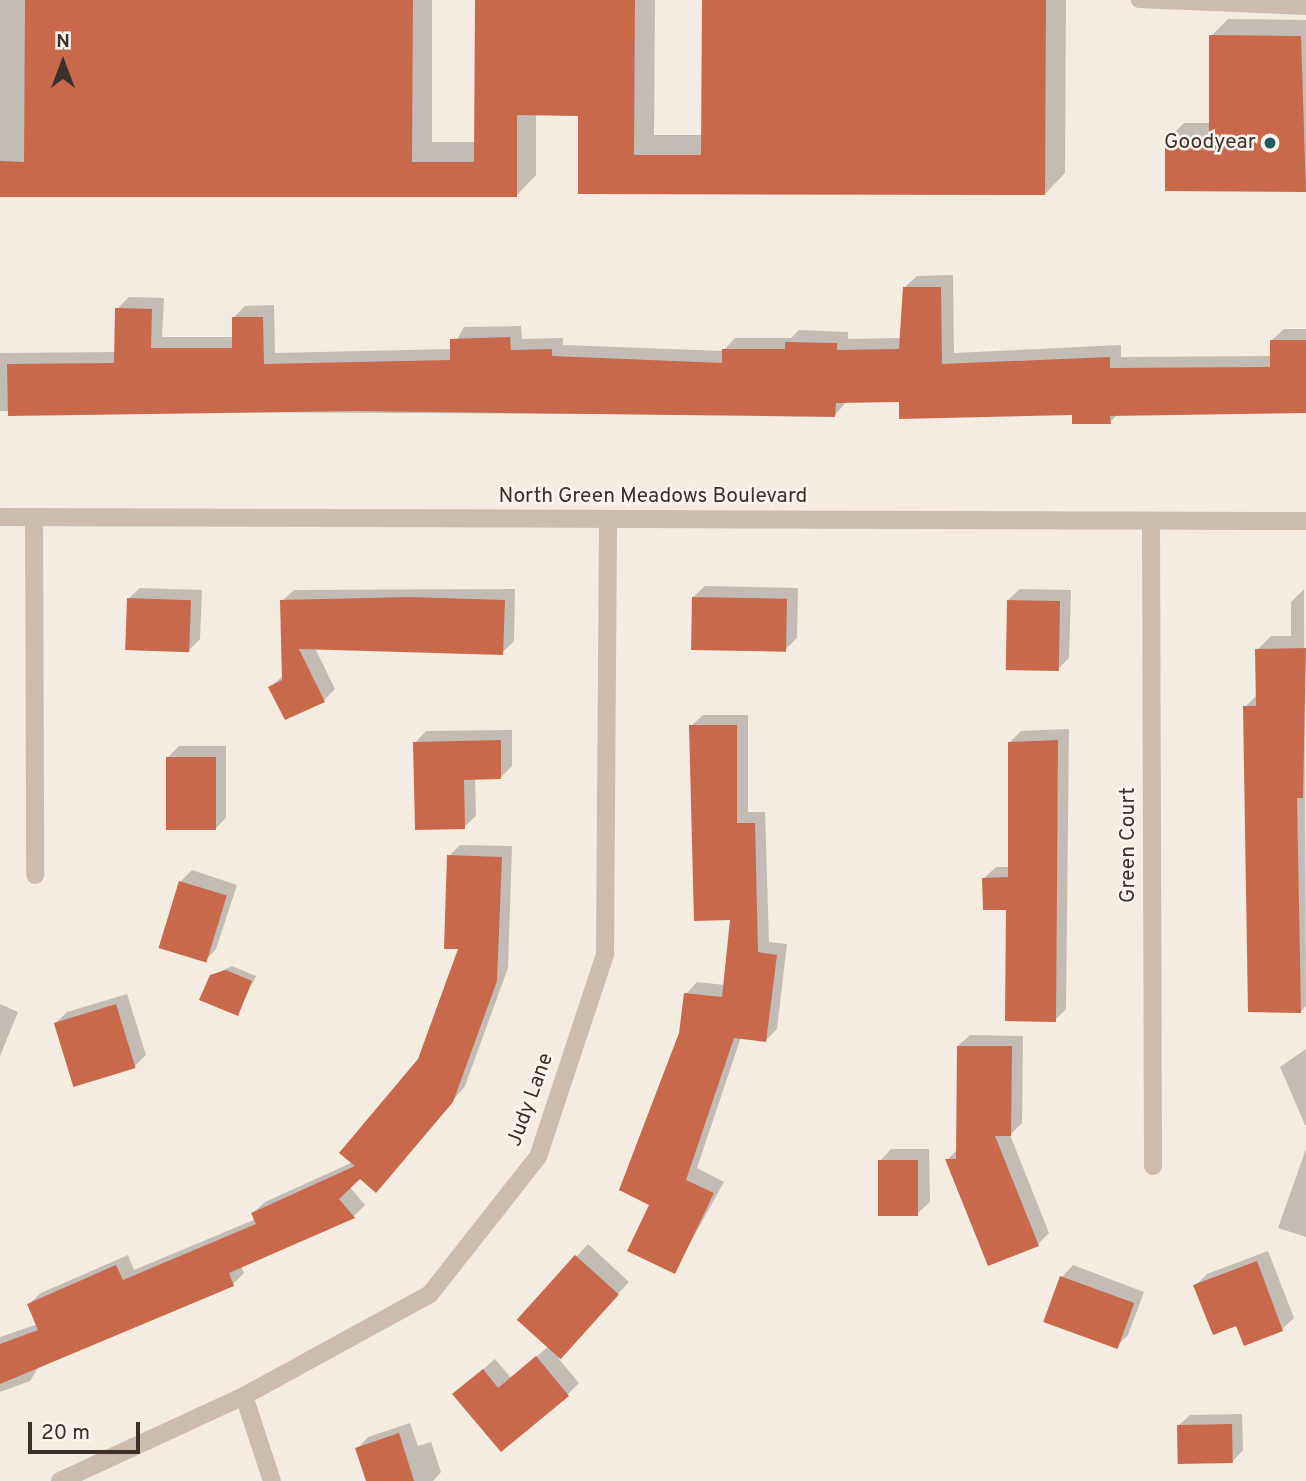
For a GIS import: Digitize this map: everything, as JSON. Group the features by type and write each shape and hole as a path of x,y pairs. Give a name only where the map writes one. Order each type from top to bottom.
{"street":[{"name":"North Green Meadows Boulevard","path":"0,517 1151,523 1306,521"},
{"path":"34,518 34,875"},
{"name":"Judy Lane","path":"60,1481 244,1396 429,1294 538,1157 605,954 608,520"},
{"name":"Green Court","path":"1151,523 1153,1166"},
{"path":"244,1396 272,1481"}],"lane":[{"path":"1139,0 1306,7"}],"building":[{"path":"25,0 413,0 412,162 474,162 475,0 635,0 634,155 701,155 702,0 1046,0 1045,195 578,194 578,116 517,115 517,197 0,197 0,161 24,162"},
{"path":"1209,35 1301,36 1306,192 1165,191 1165,139 1209,139"},
{"path":"903,287 941,287 942,364 1110,357 1110,368 1270,367 1270,340 1306,340 1306,413 1110,416 1111,424 1072,424 1072,415 899,419 899,402 836,403 835,417 356,411 8,416 7,364 114,363 115,308 152,309 151,348 232,348 232,317 263,317 264,364 450,360 450,339 510,337 511,350 552,349 552,356 722,363 722,349 785,349 785,342 837,343 837,350 899,349"},
{"path":"409,597 505,600 503,655 299,649 325,702 285,720 268,687 282,680 280,600"},
{"path":"692,597 787,599 786,652 691,650"},
{"path":"127,598 191,600 189,652 125,650"},
{"path":"1007,600 1060,601 1059,671 1006,670"},
{"path":"1306,648 1303,798 1297,798 1301,1013 1248,1012 1243,706 1256,706 1255,649"},
{"path":"689,725 737,725 737,823 755,823 758,952 777,955 766,1042 734,1038 686,1180 714,1193 675,1274 627,1251 649,1205 619,1190 679,1033 684,993 722,997 730,920 694,921"},
{"path":"501,740 501,779 464,780 465,829 415,830 413,742"},
{"path":"1058,740 1056,1022 1005,1021 1006,910 983,910 982,878 1008,877 1008,742"},
{"path":"166,757 216,757 216,830 166,830"},
{"path":"447,855 502,857 497,981 453,1102 376,1193 360,1179 339,1199 355,1218 229,1273 234,1286 0,1384 0,1344 38,1330 27,1304 116,1265 123,1280 256,1224 251,1213 355,1166 339,1153 418,1059 458,949 444,949"},
{"path":"179,881 227,896 206,963 159,948"},
{"path":"226,970 252,981 238,1016 199,1000 210,975"},
{"path":"116,1004 136,1068 73,1087 54,1023"},
{"path":"957,1046 1012,1046 1011,1136 995,1136 1039,1246 988,1266 945,1159 956,1159"},
{"path":"878,1160 918,1160 918,1216 878,1216"},
{"path":"575,1255 619,1294 561,1359 517,1320"},
{"path":"1257,1261 1283,1331 1244,1346 1236,1326 1213,1335 1193,1285"},
{"path":"1060,1276 1134,1303 1117,1349 1043,1322"},
{"path":"536,1356 569,1396 501,1452 452,1394 483,1369 498,1388"},
{"path":"1232,1424 1233,1463 1178,1464 1177,1425"},
{"path":"399,1433 414,1481 366,1481 355,1448"}],"place":[{"name":"Goodyear","path":"1270,143"}]}
